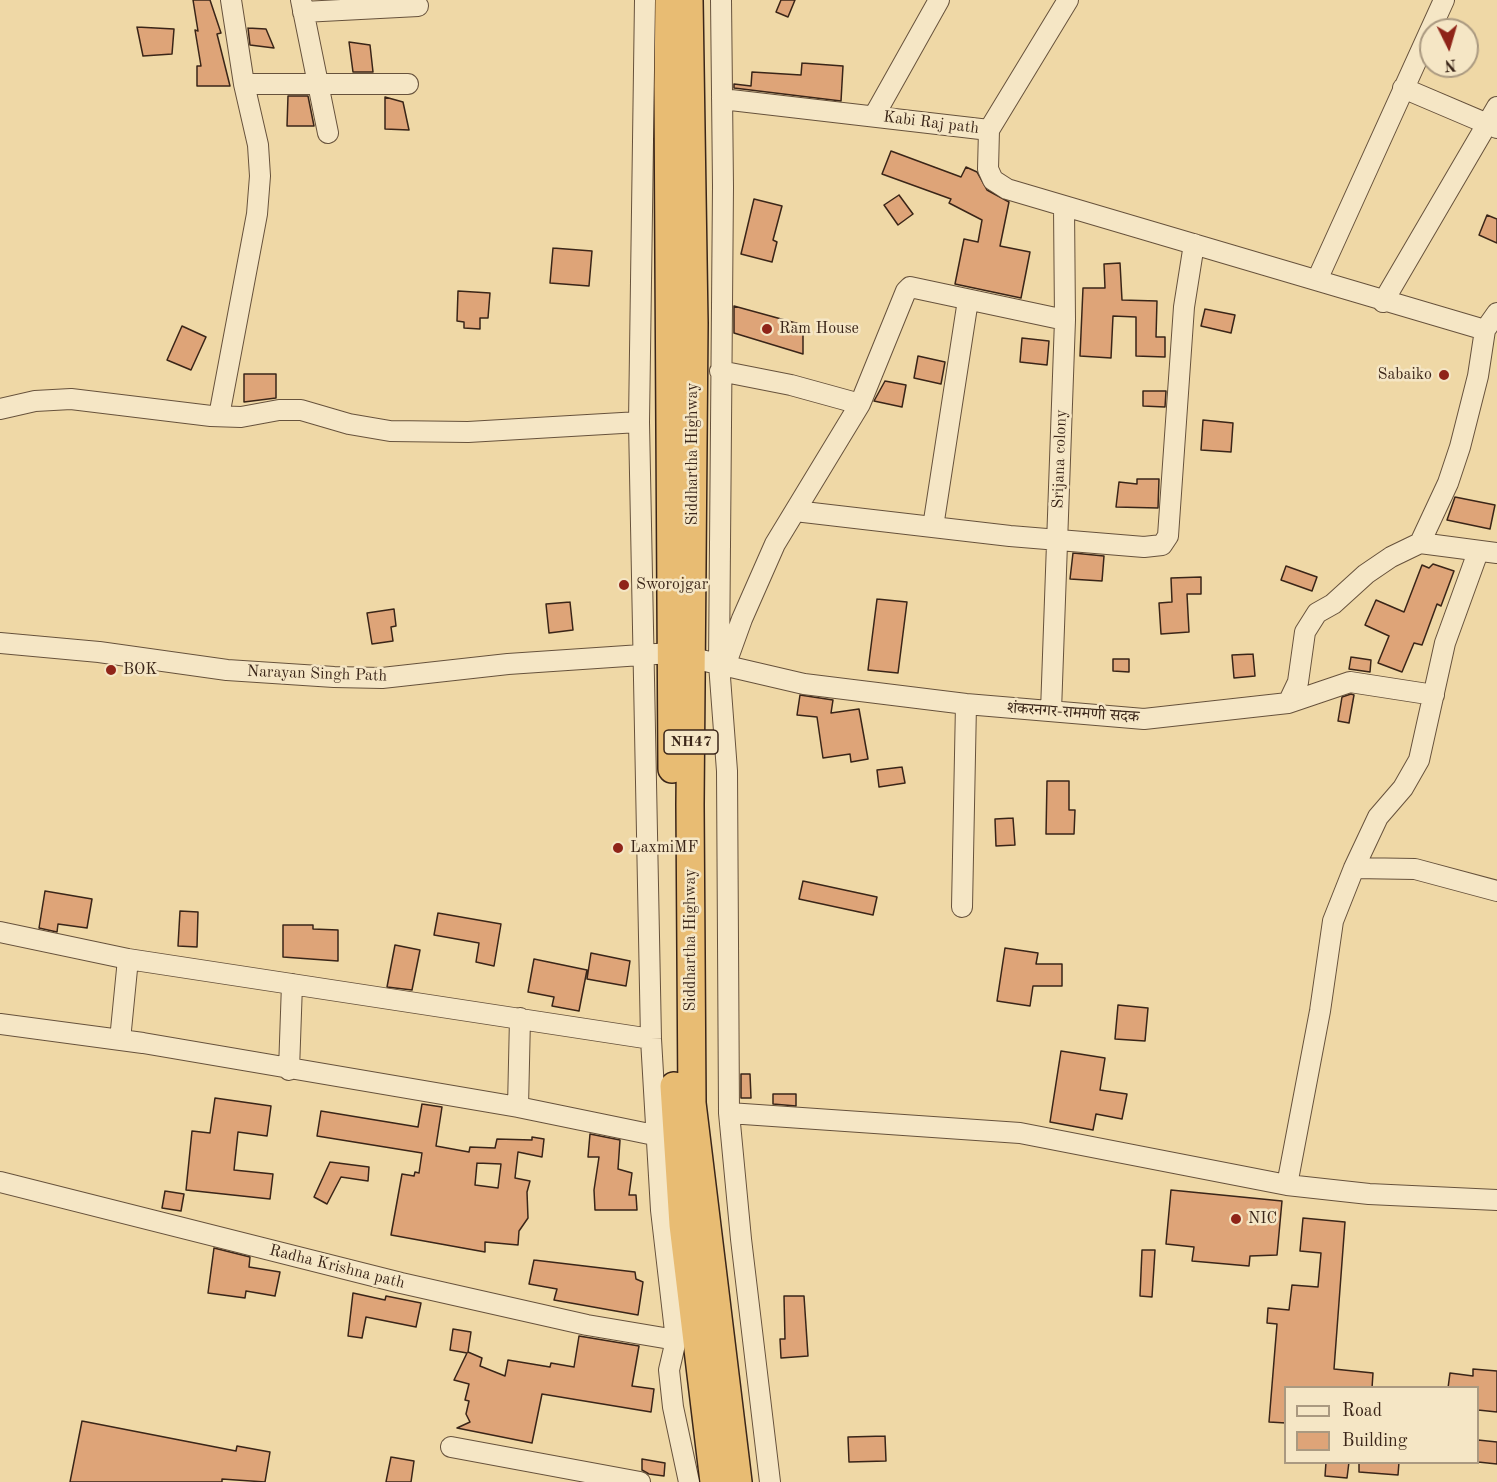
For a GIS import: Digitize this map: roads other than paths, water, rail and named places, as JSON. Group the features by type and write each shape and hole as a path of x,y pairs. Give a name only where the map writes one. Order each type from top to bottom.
{"highway":[{"name":"Siddhartha Highway","path":"689,0 694,323 682,656 676,1130 683,1225 714,1482"},
{"name":"Siddhartha Highway","path":"647,1 690,804 692,1103 738,1482"}],"street":[{"path":"219,416 257,214 260,176 258,145 244,84 231,0"},
{"path":"721,0 722,665 727,771 729,1113 741,1239 770,1482"},
{"path":"874,116 939,0"},
{"name":"Kabi Raj path","path":"722,99 989,130 1068,0"},
{"path":"1317,280 1444,0"},
{"path":"647,1 639,422 651,1039 662,1210 676,1340 669,1370 673,1407 689,1482"},
{"path":"328,133 302,6 418,6"},
{"path":"244,84 318,86 408,84"},
{"path":"1383,302 1494,120 1403,88"},
{"path":"989,130 988,169 993,180 1007,189 1359,291 1383,302 1485,330"},
{"name":"Srijana colony","path":"1051,711 1065,320 1064,207"},
{"path":"795,511 1057,540 1144,547 1162,545 1168,536 1184,307 1194,244"},
{"path":"722,665 758,578 795,511 860,404 906,291 914,287 1065,320"},
{"path":"933,527 968,300"},
{"path":"1420,543 1448,483 1460,447 1478,376 1485,330 1497,313"},
{"path":"720,372 791,385 860,404"},
{"path":"0,409 35,401 71,399 219,416 241,417 279,410 301,410 349,424 390,431 468,432 639,422"},
{"path":"1287,1185 1320,1011 1333,921 1378,817 1403,788 1419,760 1445,643 1487,552 1420,543 1391,557 1366,574 1333,604 1317,614 1305,632 1298,682 1288,703"},
{"name":"Narayan Singh Path","path":"0,643 99,652 227,670 382,678 508,664 644,655 682,656"},
{"name":"शंकरनगर-राममणी सदक","path":"682,656 804,684 966,704 1144,719 1288,703 1350,682 1434,695"},
{"path":"962,907 966,704"},
{"path":"1354,868 1415,869 1497,891"},
{"path":"0,932 128,959 520,1017 651,1039"},
{"path":"120,1040 128,959"},
{"path":"289,1070 292,984"},
{"path":"518,1107 520,1017"},
{"path":"0,1024 120,1040 518,1107 659,1136"},
{"path":"729,1113 1020,1133 1287,1185 1369,1194 1497,1200"},
{"name":"Radha Krishna path","path":"0,1182 401,1283 586,1325 676,1340"},
{"path":"451,1448 640,1482"}],"place":[{"name":"Ram House","path":"767,329"},
{"name":"Sabaiko","path":"1444,375"},
{"name":"Sworojgar","path":"624,585"},
{"name":"BOK","path":"111,670"},
{"name":"LaxmiMF","path":"618,848"},
{"name":"NIC","path":"1236,1219"}]}
